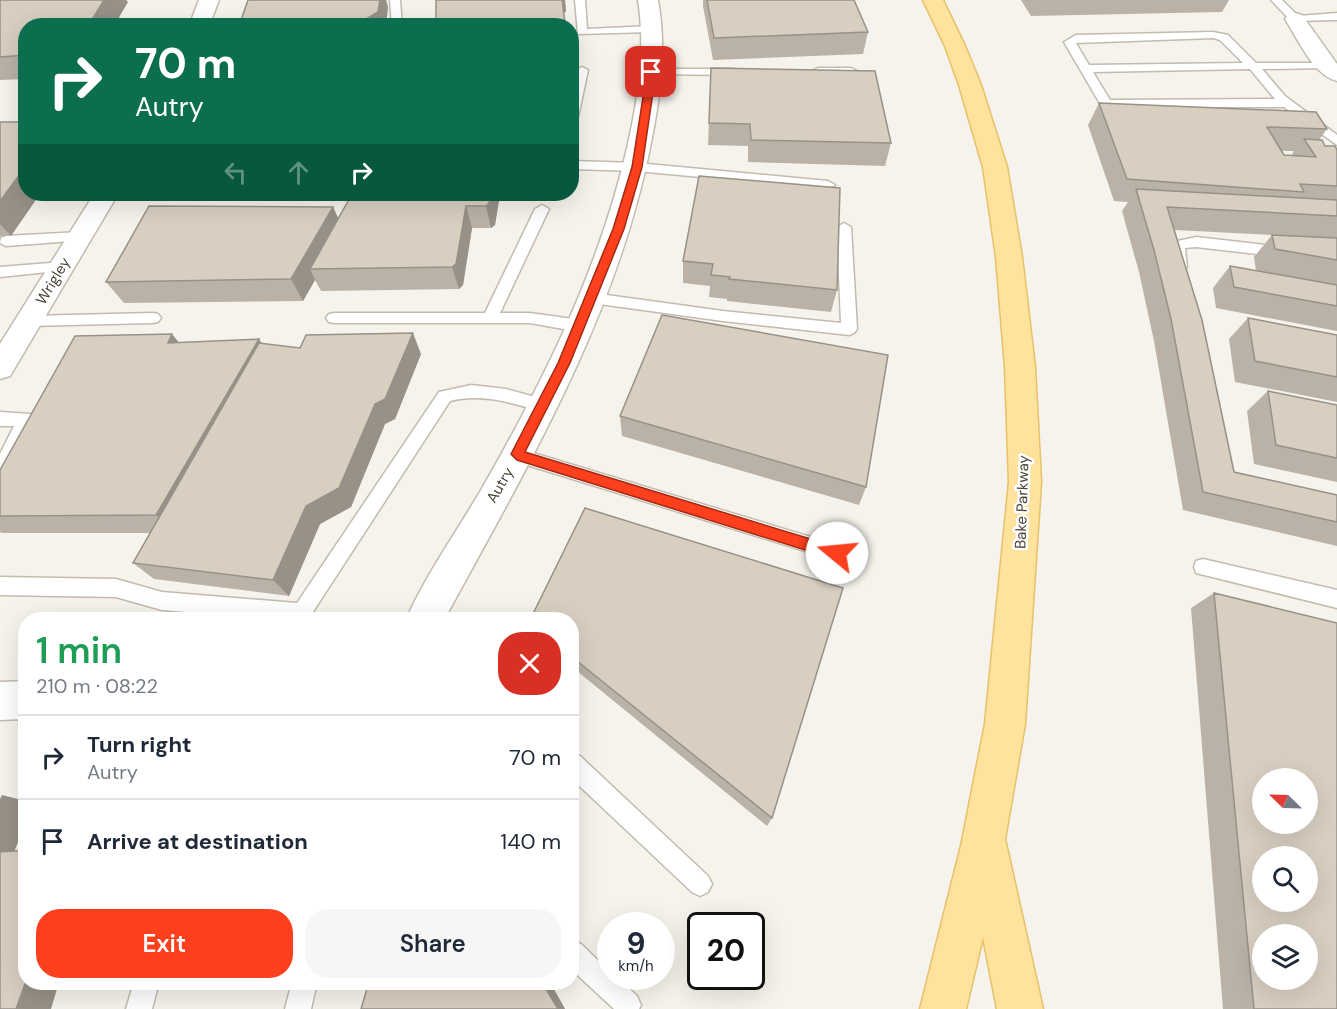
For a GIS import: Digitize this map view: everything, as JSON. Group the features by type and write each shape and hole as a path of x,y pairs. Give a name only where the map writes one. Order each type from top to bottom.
{"main road":[{"name":"Bake Parkway","path":"933,0 955,45 970,85 994,167 1010,257 1020,367 1025,482 1005,724 984,834 943,1009"},
{"path":"984,834 1020,1009"}],"street":[{"path":"203,18 212,0"},
{"name":"Autry","path":"428,612 543,406 592,298 618,229 637,167 651,72 648,0"},
{"path":"1295,19 1332,70"},
{"name":"Wrigley","path":"0,368 102,201"},
{"path":"0,701 18,700"}],"lane":[{"path":"395,0 396,18"},
{"path":"580,0 582,32 651,29"},
{"path":"1276,0 1295,19 1337,16"},
{"path":"1286,103 1106,104 1070,42 1076,38 1213,34 1224,37 1286,103 1337,141"},
{"path":"1085,69 1253,66 1332,70"},
{"path":"579,84 582,70"},
{"path":"801,71 851,71"},
{"path":"651,72 751,72"},
{"path":"579,165 637,167 828,185"},
{"path":"490,318 542,209"},
{"path":"592,298 723,316 849,329 844,227"},
{"path":"6,240 80,237"},
{"path":"1184,282 1178,245 1196,242 1302,253"},
{"path":"0,272 62,267"},
{"path":"29,321 153,318"},
{"path":"334,318 530,318 580,326"},
{"path":"0,586 116,588 162,601 302,612 445,396 464,390 490,392 543,406"},
{"path":"0,419 25,419 0,472"},
{"path":"517,454 837,553"},
{"path":"1203,567 1337,599"},
{"path":"579,771 700,884"},
{"path":"579,959 628,1005"},
{"path":"139,1009 145,990"},
{"path":"298,1009 303,990"}],"building":[{"path":"0,0 104,0 93,18 18,18 18,56 0,57"},
{"path":"248,0 380,0 378,12 368,18 242,18"},
{"path":"436,0 562,0 564,18 436,18"},
{"path":"707,0 854,0 868,32 714,38"},
{"path":"711,68 875,71 891,143 751,140 750,124 709,123"},
{"path":"1099,103 1316,112 1327,129 1267,127 1284,155 1316,157 1304,139 1322,140 1325,146 1335,146 1337,186 1300,184 1304,192 1127,179"},
{"path":"0,122 18,122 18,177 0,201"},
{"path":"699,176 840,188 837,290 729,279 730,277 711,275 713,264 683,261"},
{"path":"1136,189 1337,200 1337,216 1167,207 1202,320 1234,472 1337,495 1337,522 1203,492 1171,319"},
{"path":"348,201 489,201 486,206 466,206 456,264 452,267 310,269"},
{"path":"149,206 333,207 291,279 106,282"},
{"path":"1272,235 1337,238 1337,260 1275,249"},
{"path":"1230,266 1337,285 1337,306 1234,287"},
{"path":"662,315 888,355 866,487 620,416"},
{"path":"1248,318 1337,335 1337,377 1255,361"},
{"path":"413,333 385,399 375,404 339,488 306,506 273,580 133,563 259,343 300,348 306,335"},
{"path":"172,334 168,343 259,339 156,515 0,516 0,470 75,336"},
{"path":"1268,391 1337,405 1337,458 1276,445"},
{"path":"585,508 843,588 772,818 579,663 579,612 534,612"},
{"path":"1214,593 1337,623 1337,1009 1254,1009 1252,990 1318,990 1318,924 1252,924 1252,988"},
{"path":"18,851 18,990 23,990 16,1009 0,1009 0,852"},
{"path":"367,990 547,990 558,1009 361,1009"}],"route":[{"path":"651,72 637,167 618,229 564,363 517,454 837,553"}]}
